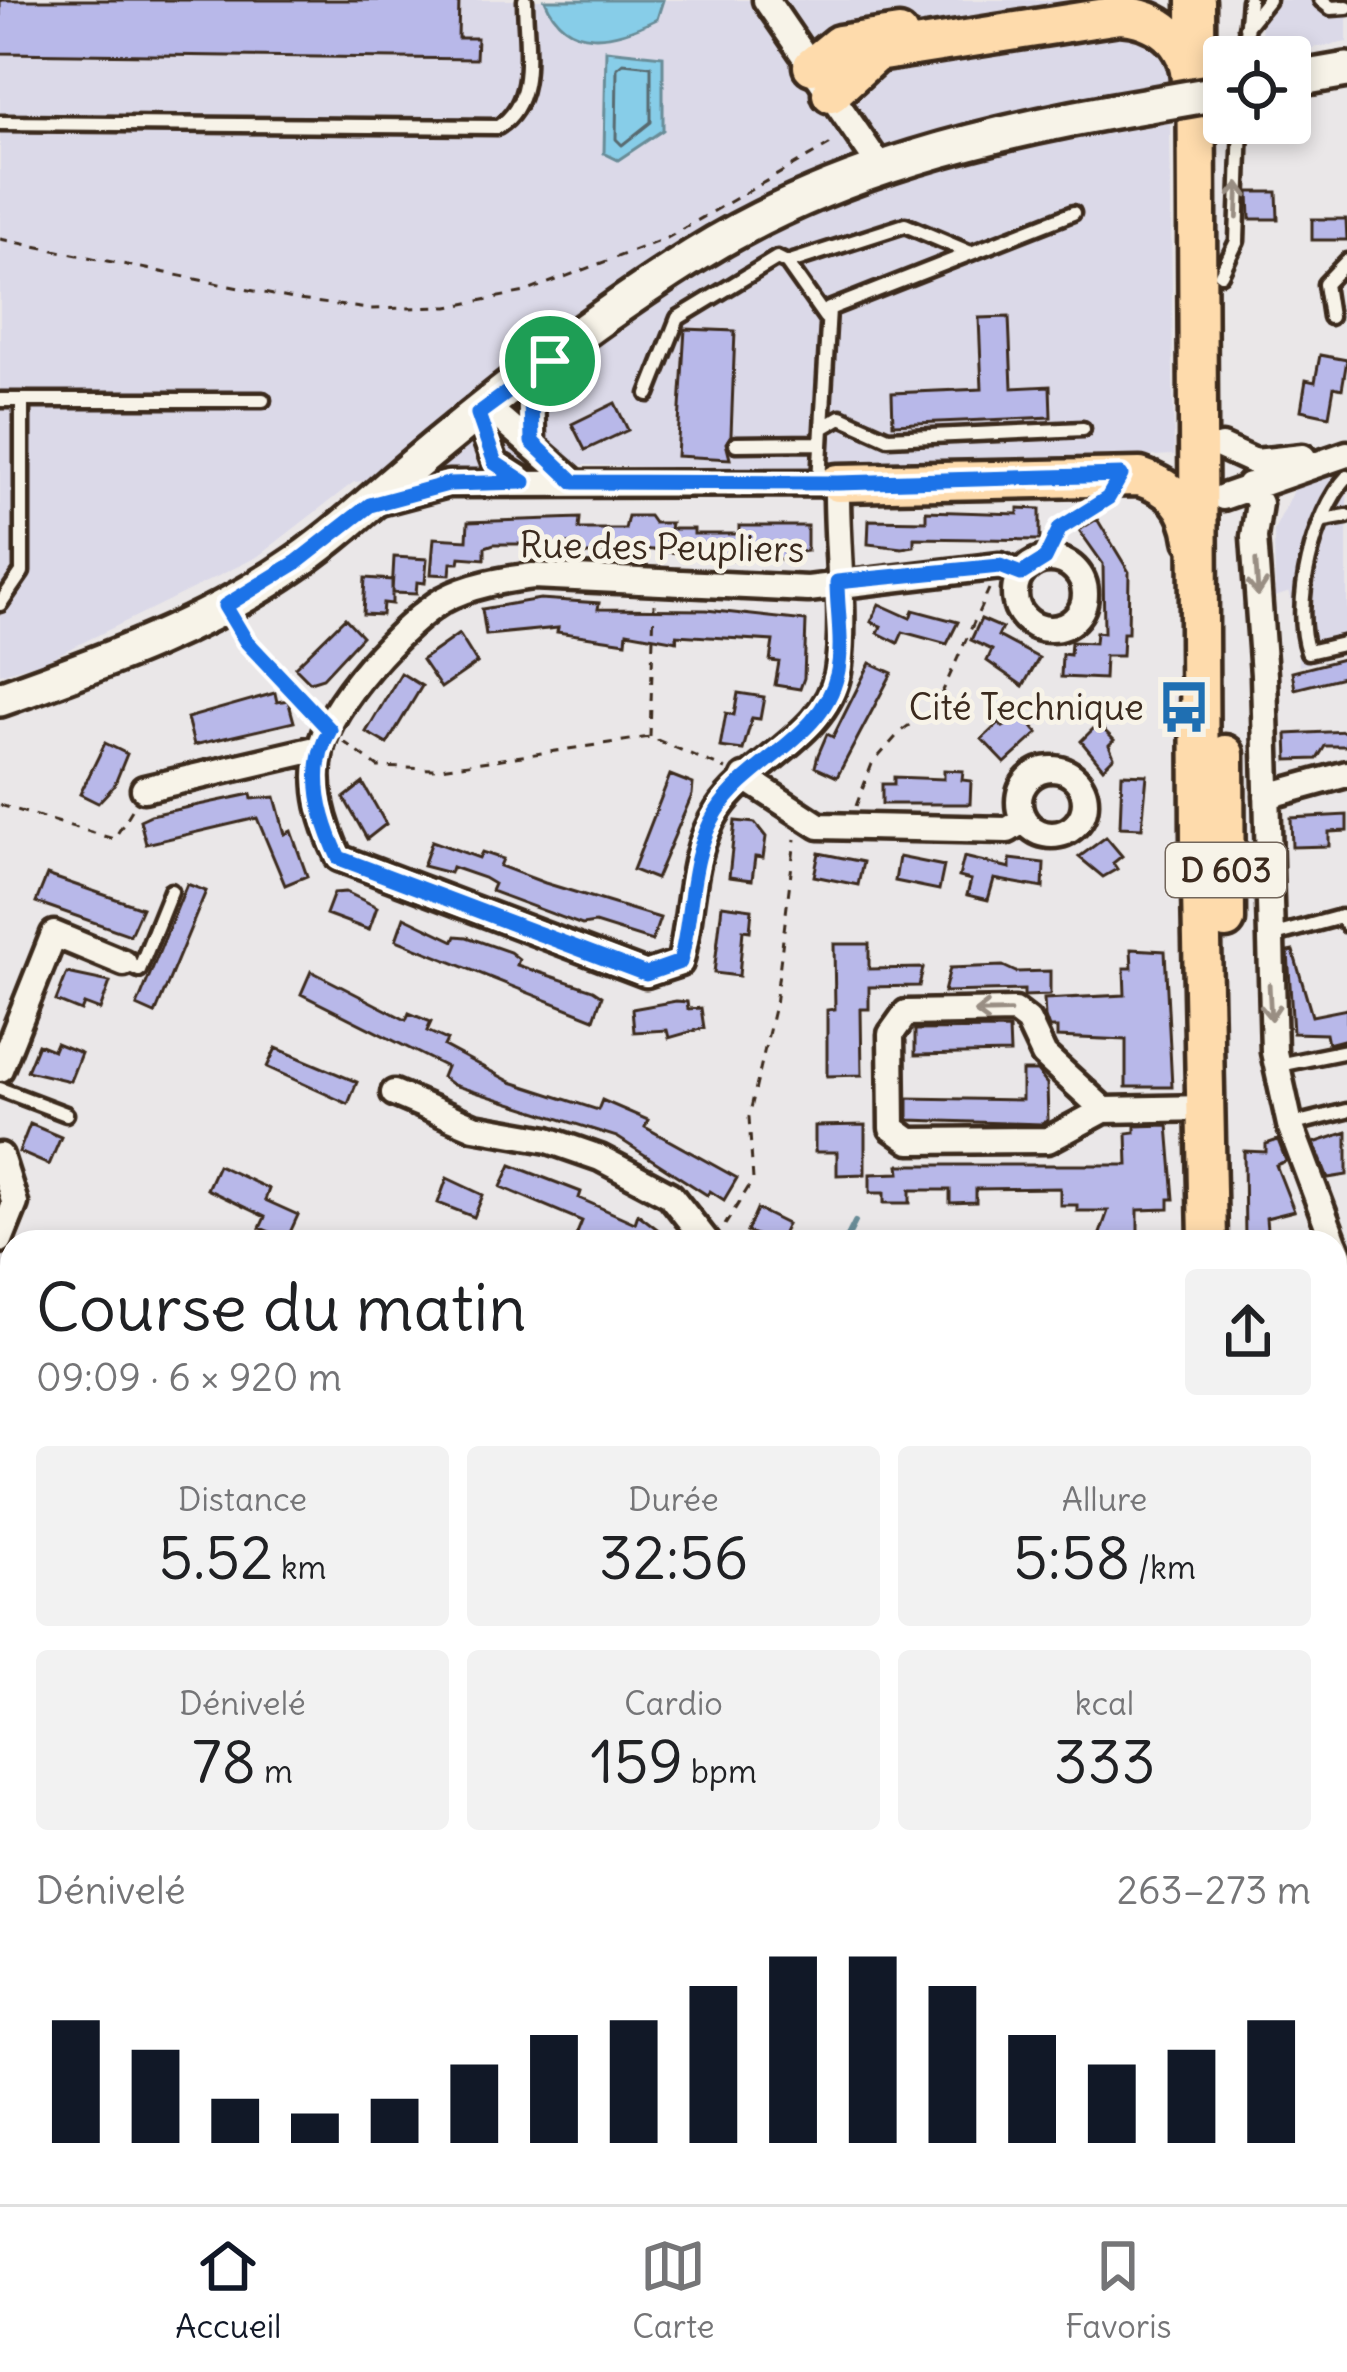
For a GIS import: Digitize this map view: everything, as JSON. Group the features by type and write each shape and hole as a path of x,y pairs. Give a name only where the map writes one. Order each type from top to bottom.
{"main road":[{"path":"821,80 839,44 1104,0"},
{"name":"D 603","path":"1196,0 1200,312 1212,446 1236,491 1229,1230"},
{"name":"D 603","path":"1208,1230 1201,590 1221,274 1216,0"},
{"path":"821,80 876,53 1119,15 1151,21 1173,37 1190,67 1191,256 1200,312"},
{"path":"828,483 1121,475 1162,484 1186,508 1201,590"}],"street":[{"path":"766,0 881,168"},
{"path":"1311,76 1347,70"},
{"path":"10,695 125,655 225,606 297,562 478,414 697,254 881,168 1030,125 1203,96"},
{"path":"532,442 531,394 550,361"},
{"path":"478,414 501,418 574,482"},
{"path":"478,414 495,463 524,482"},
{"path":"1212,446 1255,461 1347,451"},
{"path":"1236,491 1347,451"},
{"path":"370,505 448,484 828,483"},
{"name":"Rue des Peupliers","path":"828,483 837,582 838,674 822,709 790,743 744,777 715,814 694,873 691,922 680,962 646,974 339,858 319,816 325,739 354,688 394,640 443,600 493,581 533,576 808,589 837,582"},
{"path":"1236,491 1259,503 1254,537 1277,1066 1290,1124 1330,1230"},
{"path":"837,582 1011,570 1045,559 1072,566 1083,582 1084,601 1067,625 1046,628 1028,621 1011,570"},
{"path":"144,789 325,739"},
{"path":"169,753 175,782"},
{"path":"1267,796 1347,774"},
{"path":"744,777 819,826 1008,830 1024,820"},
{"path":"0,1069 54,934 124,963"},
{"path":"1104,1110 1044,1055 1028,1021 1015,1011 906,1013 896,1020 891,1034 892,1127 910,1141 1048,1140 1104,1110 1207,1108"},
{"path":"394,1093 474,1127 548,1140 599,1158 670,1195 711,1230"},
{"path":"0,1156 15,1203 4,1230"}],"lane":[{"path":"0,123 498,127 514,116 525,95 525,0"},
{"path":"1245,36 1249,0"},
{"path":"1245,28 1268,0"},
{"path":"1321,0 1331,8 1347,7"},
{"path":"1221,274 1237,241 1240,144"},
{"path":"828,483 819,443 829,309 1073,213"},
{"path":"787,263 905,225 971,254"},
{"path":"647,394 678,318 759,264 777,258 787,263 825,317"},
{"path":"1330,316 1324,284 1347,261"},
{"path":"0,400 262,400"},
{"path":"0,604 22,572 22,400"},
{"path":"822,428 842,417 888,438 1083,429"},
{"path":"736,444 819,443"},
{"path":"1347,477 1324,520 1298,596 1308,652 1347,644"},
{"path":"1324,520 1347,516"},
{"path":"124,963 139,970 171,891"},
{"path":"1268,937 1341,917 1347,925"},
{"path":"1277,1066 1347,1051"},
{"path":"0,1089 65,1114"},
{"path":"1290,1124 1347,1111"}],"path":[{"path":"0,239 298,300 369,309 448,307 525,292 667,238 842,138"},
{"path":"1045,559 1060,528 1108,498 1121,475"},
{"path":"847,828 872,764 901,731 936,706 1011,570"},
{"path":"650,737 656,584"},
{"path":"225,606 246,641 325,739 378,767 434,769 650,737 744,777"},
{"path":"0,805 115,839 144,789"},
{"path":"719,1230 753,1180 749,1117 776,1005 787,872 800,816"}],"shaded area":[{"path":"0,0 1162,0 1169,51 1174,455 823,472 581,465 354,482 257,557 45,661 0,674"},
{"path":"1262,0 1347,0 1347,42 1311,48 1311,36 1261,36"},
{"path":"1347,466 1347,653 1299,666 1290,592 1275,597 1274,530 1298,482"}],"water":[{"path":"545,0 663,0 657,19 625,32 593,37 565,28"},
{"path":"606,50 663,56 663,130 618,160 604,153"}],"building":[{"path":"0,0 459,0 458,38 477,38 476,59 0,53"},
{"path":"1249,192 1277,192 1278,219 1250,219"},
{"path":"1312,219 1346,219 1347,240 1312,240"},
{"path":"1009,317 1012,388 1050,386 1051,417 893,424 892,393 982,389 979,318"},
{"path":"685,329 735,331 731,435 726,443 730,459 677,456"},
{"path":"1320,355 1347,360 1342,389 1334,387 1329,416 1301,410 1306,380 1315,382"},
{"path":"615,403 628,430 585,450 572,424"},
{"path":"1018,508 1040,509 1040,540 914,538 914,546 902,548 868,544 869,520 926,521 926,511 1018,514"},
{"path":"628,516 649,516 654,523 671,523 670,529 694,529 694,534 739,534 739,526 807,526 807,551 785,554 785,559 728,559 636,548 580,555 580,544 494,544 485,547 485,559 460,557 459,563 451,563 450,575 431,574 434,538 467,540 468,522 580,518 579,529 625,529"},
{"path":"1097,519 1129,572 1128,633 1123,633 1122,656 1105,656 1104,679 1061,677 1062,654 1070,655 1071,642 1095,643 1096,632 1104,633 1103,564 1079,530"},
{"path":"394,557 427,559 425,583 417,582 416,594 392,593"},
{"path":"365,578 392,580 392,604 383,603 382,615 363,614"},
{"path":"540,599 599,603 598,609 706,610 806,621 804,678 800,689 775,685 779,662 770,661 773,641 677,635 677,641 627,632 626,642 557,632 558,628 486,635 482,609"},
{"path":"879,604 910,618 913,610 958,622 947,644 903,632 898,643 878,633 881,626 871,622"},
{"path":"345,618 362,636 323,678 310,682 295,667"},
{"path":"981,619 1002,628 998,636 1039,658 1023,686 987,661 992,650 971,640"},
{"path":"459,634 477,663 441,688 422,660"},
{"path":"1347,658 1347,676 1295,689 1292,672"},
{"path":"870,663 892,673 837,777 815,767 818,755 827,734 833,737"},
{"path":"401,673 422,686 387,744 366,732"},
{"path":"275,693 277,702 288,700 294,722 194,745 187,718"},
{"path":"738,693 764,697 760,719 752,718 743,750 720,747 726,713 734,715"},
{"path":"1022,715 1038,733 1005,763 982,739 999,723 1003,727"},
{"path":"1098,724 1114,740 1109,745 1114,757 1103,768 1081,741"},
{"path":"1347,731 1347,746 1325,746 1317,759 1288,760 1287,734"},
{"path":"105,743 127,754 114,786 98,803 80,794"},
{"path":"944,770 963,771 962,780 971,781 970,804 882,804 882,784 894,784 894,777 944,779"},
{"path":"1122,774 1147,775 1142,828 1120,827"},
{"path":"670,775 693,784 692,795 656,879 633,870"},
{"path":"363,783 386,824 367,839 344,798"},
{"path":"251,794 252,799 275,797 285,834 291,831 307,876 285,885 257,818 146,844 140,820"},
{"path":"1347,815 1347,831 1329,832 1329,846 1292,847 1291,818"},
{"path":"735,821 755,823 766,837 763,858 755,857 752,880 729,877"},
{"path":"1106,837 1122,856 1113,863 1117,869 1103,877 1079,857"},
{"path":"432,841 479,858 482,852 503,859 500,866 545,883 660,918 652,941 595,923 582,925 491,891 494,884 452,867 450,873 423,866"},
{"path":"819,853 863,862 858,885 814,876"},
{"path":"899,857 944,866 939,890 895,881"},
{"path":"964,857 1010,868 1010,859 1044,863 1043,888 994,879 988,900 967,895 971,880 959,877"},
{"path":"47,875 142,908 130,935 36,902"},
{"path":"187,884 206,891 155,1014 137,1006"},
{"path":"346,892 377,907 369,930 326,914 334,893"},
{"path":"722,905 752,909 750,931 743,930 739,976 714,973"},
{"path":"404,917 454,941 456,936 467,937 510,952 519,959 517,965 593,990 602,996 594,1019 396,940"},
{"path":"834,944 869,944 869,969 923,968 919,986 869,987 869,1009 861,1009 862,1075 827,1076 827,1010 835,1009"},
{"path":"1131,949 1165,951 1172,1087 1126,1087 1126,1040 1057,1037 1057,1028 1049,1028 1045,1017 1044,999 1125,995 1124,968 1132,968"},
{"path":"1293,951 1312,1016 1347,1009 1347,1039 1328,1044 1326,1034 1293,1033 1288,952"},
{"path":"1003,966 1016,972 1050,971 1050,995 1024,996 1024,990 944,992 950,968"},
{"path":"311,971 406,1020 409,1013 431,1022 427,1031 447,1040 444,1046 511,1082 598,1110 602,1100 648,1120 645,1127 737,1178 724,1200 710,1191 707,1195 617,1137 453,1085 442,1077 446,1067 301,994"},
{"path":"67,973 110,982 100,1010 84,1004 81,1011 56,1001"},
{"path":"687,1002 688,1009 701,1008 704,1028 669,1038 667,1030 634,1032 632,1009"},
{"path":"1009,1029 1010,1053 915,1055 915,1030"},
{"path":"56,1043 81,1053 70,1081 27,1071 38,1044 53,1050"},
{"path":"276,1048 357,1082 348,1104 267,1067"},
{"path":"1022,1071 1037,1071 1047,1084 1048,1120 1042,1124 908,1120 908,1098 1022,1100"},
{"path":"30,1124 61,1137 49,1165 19,1152"},
{"path":"865,1125 865,1174 837,1175 837,1152 815,1152 815,1126"},
{"path":"1168,1125 1174,1199 1169,1199 1169,1209 1138,1210 1138,1230 1101,1230 1108,1211 1077,1211 1077,1205 1060,1205 1060,1188 976,1189 976,1202 950,1203 950,1190 910,1190 910,1203 884,1203 884,1193 870,1193 870,1174 900,1173 899,1165 1128,1165 1127,1133 1135,1132 1135,1126"},
{"path":"1347,1132 1347,1175 1328,1178 1314,1143"},
{"path":"1278,1140 1286,1161 1276,1165 1294,1211 1266,1218 1267,1230 1245,1230 1244,1151 1266,1152 1266,1144"},
{"path":"218,1165 269,1189 265,1200 298,1215 291,1230 265,1230 260,1228 265,1217 207,1189"},
{"path":"511,1165 581,1192 579,1198 635,1223 638,1214 659,1230 578,1230 582,1221 501,1187"},
{"path":"447,1178 483,1195 474,1217 438,1203"},
{"path":"757,1209 787,1224 784,1230 748,1230"}],"waterway":[{"path":"851,1230 855,1222"}],"place":[{"name":"Cité Technique","path":"1184,707"}],"route":[{"path":"550,361 531,394 532,442 574,482 838,483 1121,475 1108,498 1060,528 1045,559 1021,574 1000,566 837,582 838,674 822,709 790,743 744,777 715,814 694,873 691,922 680,962 646,974 339,858 319,816 320,748 330,730 246,641 225,606 297,562 370,505 448,484 524,482 495,463 478,414 550,361"}]}
